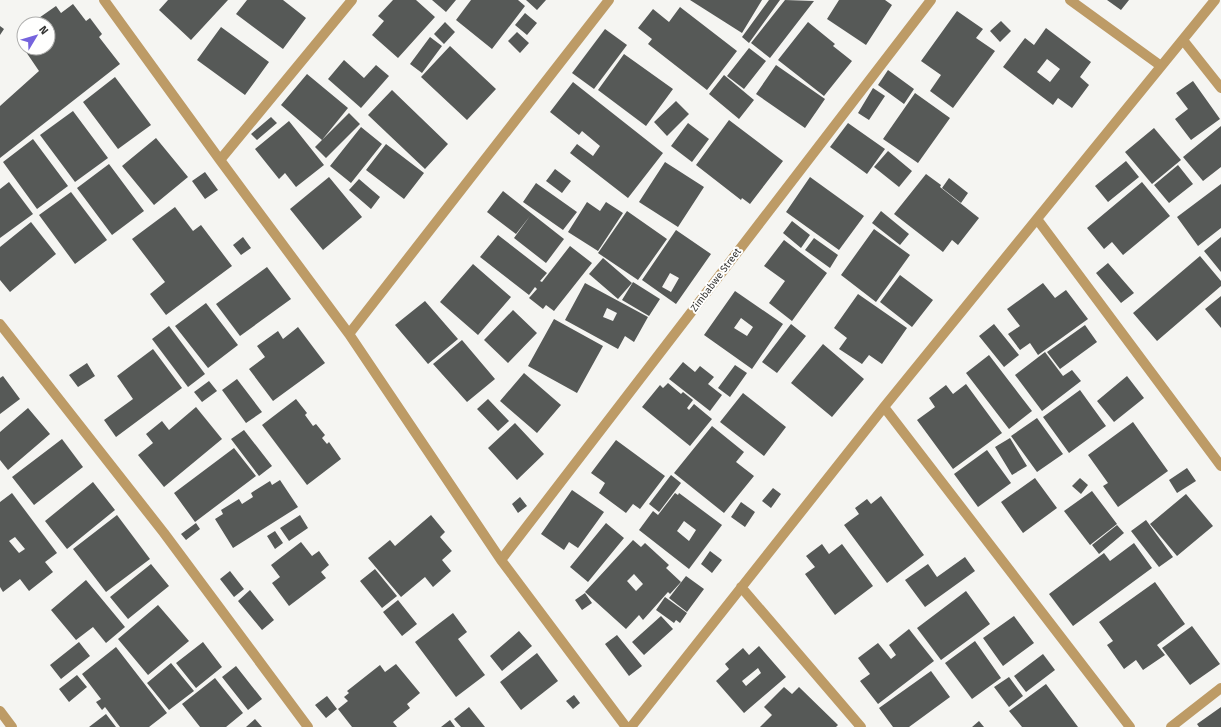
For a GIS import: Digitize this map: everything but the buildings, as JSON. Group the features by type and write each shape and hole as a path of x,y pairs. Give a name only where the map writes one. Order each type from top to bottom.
{"street":[{"path":"104,0 349,334 501,560 626,727"},
{"path":"220,160 352,0"},
{"path":"349,334 609,0"},
{"name":"Zimbabwe Street","path":"501,560 931,0"},
{"path":"1070,0 1161,66"},
{"path":"631,727 884,407 1215,0"},
{"path":"1183,40 1221,88"},
{"path":"1037,219 1221,466"},
{"path":"0,324 164,533 308,727"},
{"path":"884,407 1130,727"},
{"path":"741,587 861,727"},
{"path":"1171,727 1221,688"},
{"path":"0,711 12,727"}]}
